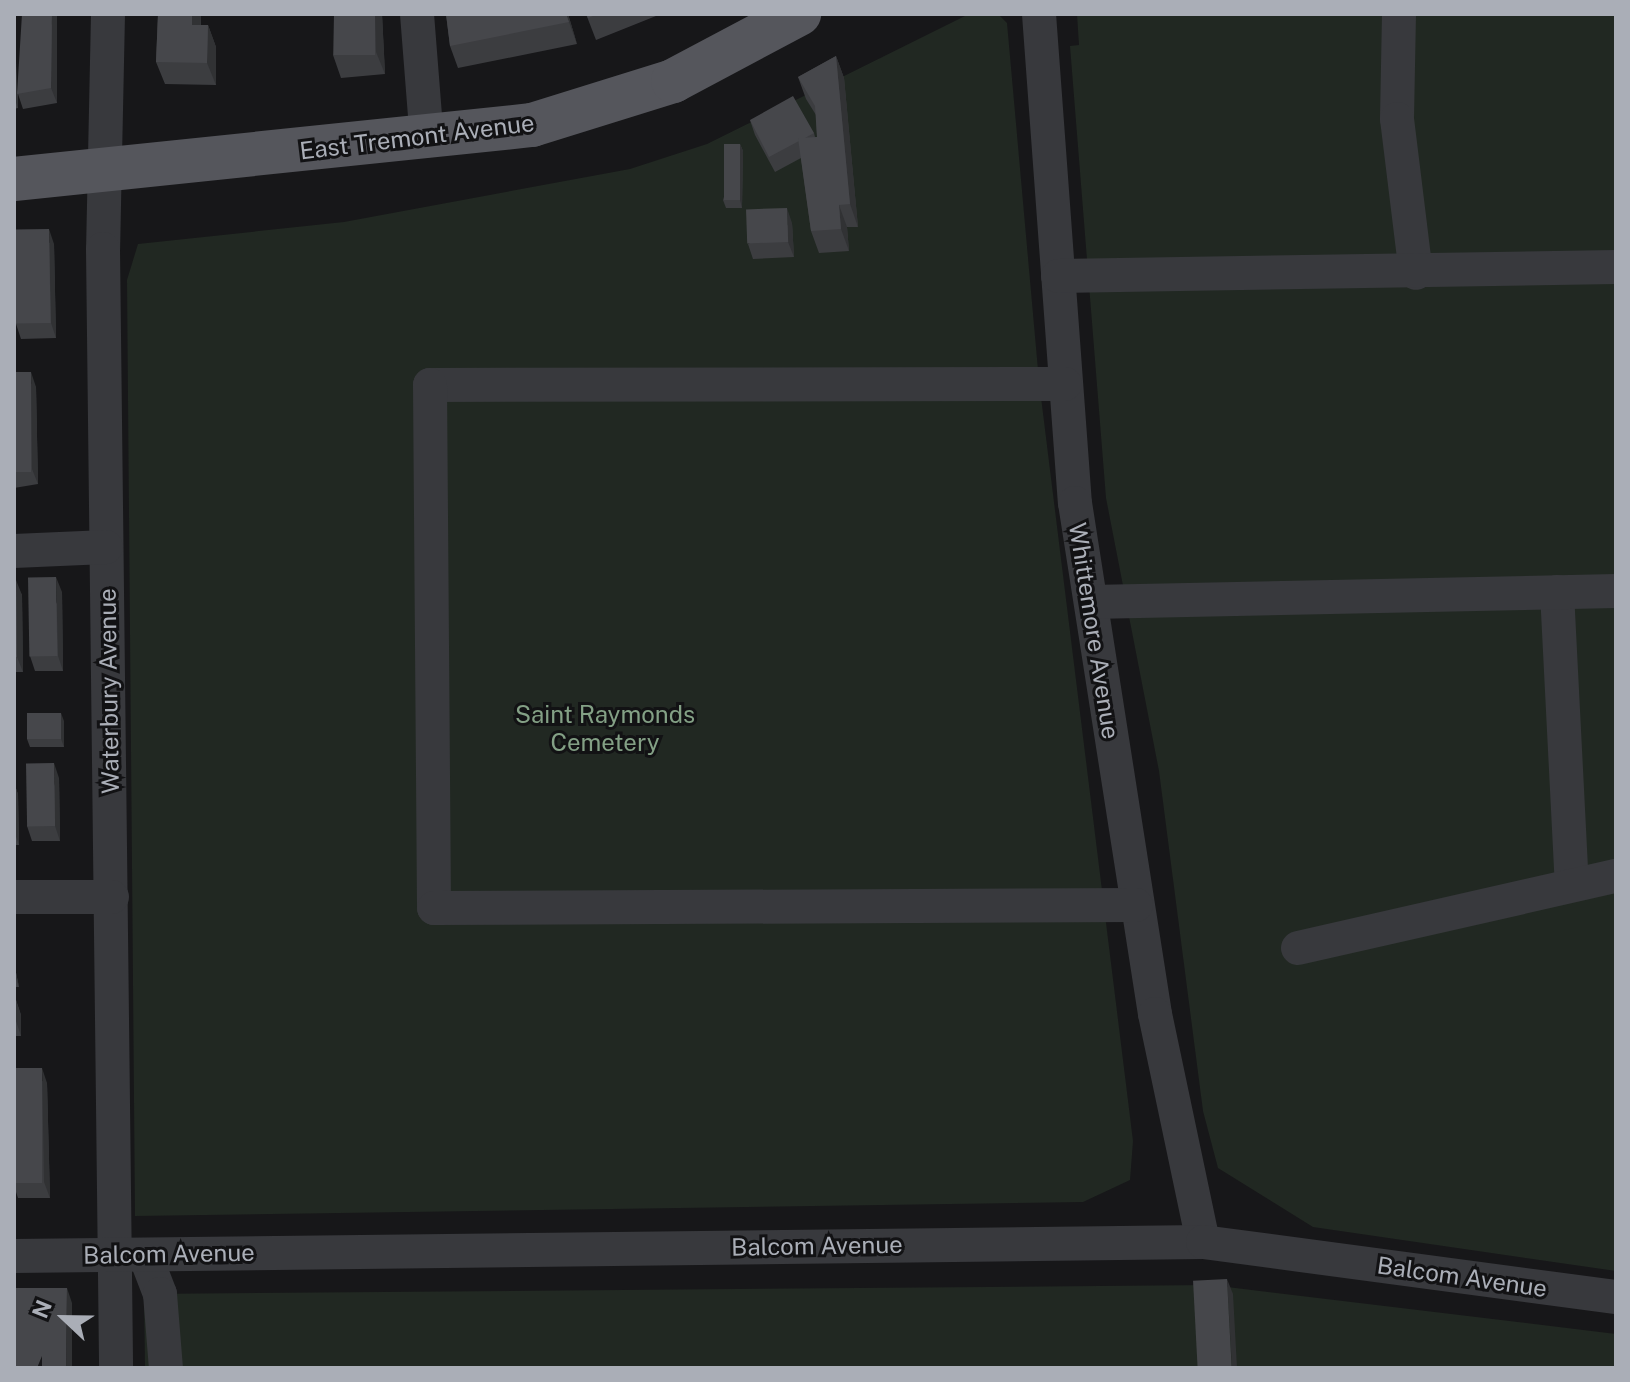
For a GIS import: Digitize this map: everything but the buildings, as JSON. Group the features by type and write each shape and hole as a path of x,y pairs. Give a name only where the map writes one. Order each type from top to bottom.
{"main road":[{"name":"East Tremont Avenue","path":"14,179 427,141 532,125 645,92 723,59 799,14"}],"street":[{"name":"Waterbury Avenue","path":"108,14 105,169 106,547 112,897 130,1255 116,1368"},
{"path":"417,14 427,141"},
{"name":"Whittemore Avenue","path":"1039,14 1065,384 1091,602 1136,905 1203,1242"},
{"path":"1399,14 1397,119 1416,273"},
{"path":"1058,276 1416,273 1616,267"},
{"path":"1065,384 430,385 434,908 1136,905"},
{"path":"14,551 106,547"},
{"path":"1091,602 1616,591"},
{"path":"1557,592 1572,885"},
{"path":"1298,948 1616,876"},
{"path":"14,897 112,897"},
{"name":"Balcom Avenue","path":"14,1256 1203,1242 1616,1297"},
{"path":"130,1255 160,1294 166,1368"}],"green space":[{"name":"Saint Raymonds Cemetery","path":"969,14 998,14 1007,23 1039,381 1133,1141 1130,1180 1083,1202 135,1216 127,280 138,244 344,222 630,169 707,144"},
{"path":"1077,14 1616,14 1616,1271 1313,1227 1218,1168 1203,1111 1159,771 1106,498 1070,46 1079,45"},
{"path":"1211,1285 1616,1334 1616,1368 145,1368 144,1294"}]}
